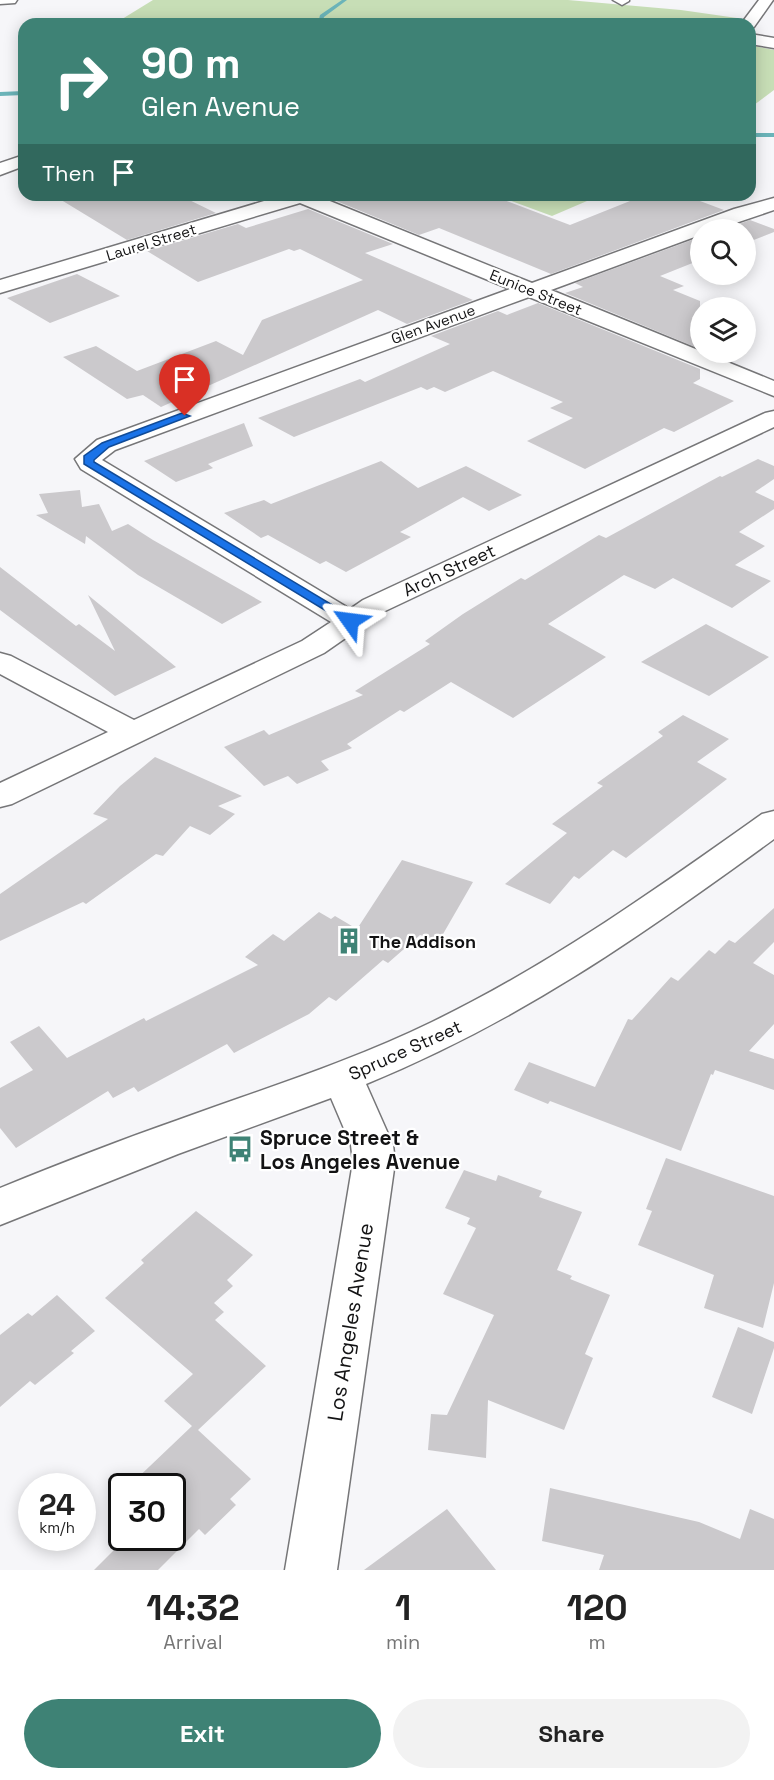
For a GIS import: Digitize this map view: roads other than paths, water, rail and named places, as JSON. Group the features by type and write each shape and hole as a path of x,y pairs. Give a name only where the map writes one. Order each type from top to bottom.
{"street":[{"path":"0,0 10,0"},
{"path":"753,18 766,0"},
{"path":"756,40 774,43"},
{"path":"0,169 18,162"},
{"name":"Laurel Street","path":"0,287 284,201"},
{"name":"Eunice Street","path":"312,201 774,389"},
{"name":"Glen Avenue","path":"350,621 90,464 88,459 94,452 115,441 531,290 768,210"},
{"name":"Arch Street","path":"0,796 313,647 373,606 774,418"},
{"path":"0,662 134,733"},
{"name":"Spruce Street","path":"0,1208 112,1161 343,1078 464,1024 542,982 604,943 774,822"},
{"name":"Los Angeles Avenue","path":"311,1570 374,1162 372,1145 343,1078"}],"waterway":[{"path":"322,18 345,0"},
{"path":"0,94 18,93"},
{"path":"756,135 774,135"}],"place":[{"name":"The Addison","path":"349,941"},
{"name":"Spruce Street & Los Angeles Avenue","path":"240,1149"}]}
